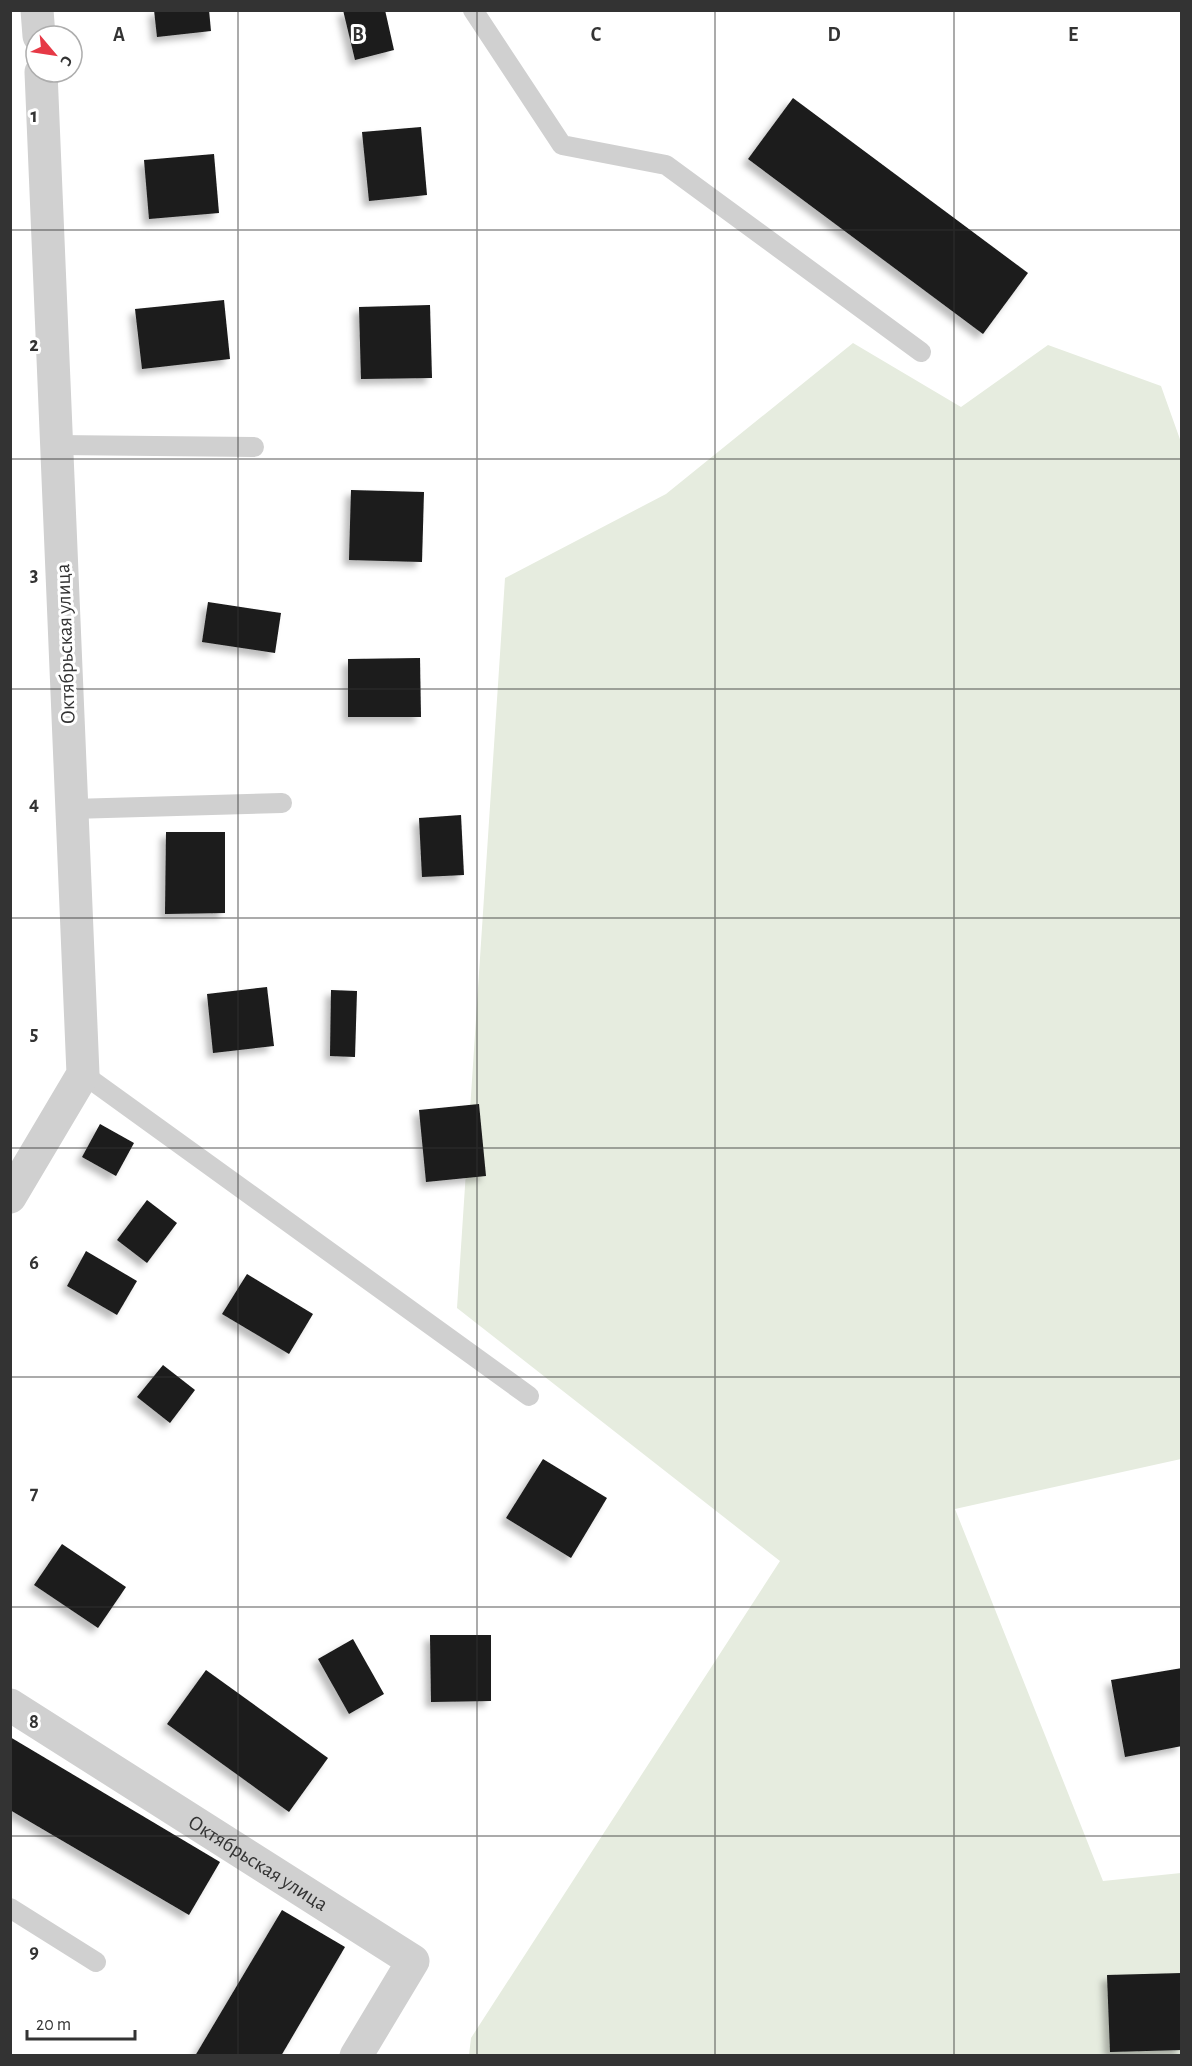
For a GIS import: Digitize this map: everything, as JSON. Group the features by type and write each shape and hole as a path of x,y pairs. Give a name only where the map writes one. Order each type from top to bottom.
{"street":[{"name":"Октябрьская улица","path":"42,84 83,1074"},
{"path":"10,1197 83,1074"},
{"name":"Октябрьская улица","path":"10,1705 412,1961 356,2055"}],"lane":[{"path":"473,10 562,145 666,165 921,352"},
{"path":"57,445 254,447"},
{"path":"72,809 282,803"},
{"path":"83,1074 529,1396"},
{"path":"10,1908 96,1962"}],"shaded area":[{"path":"853,343 961,407 1048,345 1161,386 1182,445 1181,1459 955,1509 1103,1881 1181,1873 1181,2055 469,2055 471,2038 780,1561 457,1308 505,578 666,494"}],"building":[{"path":"154,10 209,10 211,31 157,37"},
{"path":"343,10 385,10 394,50 355,60"},
{"path":"793,98 1028,273 983,334 748,159"},
{"path":"421,127 427,195 369,201 362,132"},
{"path":"214,154 219,213 149,219 144,160"},
{"path":"224,300 230,359 142,369 135,309"},
{"path":"430,305 432,378 361,379 359,307"},
{"path":"351,490 424,492 422,562 349,560"},
{"path":"208,602 281,613 275,653 202,642"},
{"path":"420,658 421,717 348,717 348,659"},
{"path":"461,815 464,875 422,877 419,818"},
{"path":"166,832 225,832 225,913 165,914"},
{"path":"267,987 274,1046 213,1053 207,994"},
{"path":"331,990 357,991 355,1057 330,1056"},
{"path":"479,1104 486,1176 426,1182 419,1110"},
{"path":"100,1124 134,1143 116,1176 82,1157"},
{"path":"147,1200 177,1223 147,1263 117,1240"},
{"path":"86,1251 137,1281 117,1315 67,1286"},
{"path":"247,1274 313,1314 289,1354 222,1314"},
{"path":"163,1365 195,1390 170,1423 137,1397"},
{"path":"543,1459 607,1498 571,1558 506,1518"},
{"path":"62,1544 126,1587 98,1628 34,1585"},
{"path":"430,1635 491,1635 491,1701 431,1702"},
{"path":"353,1639 384,1694 349,1714 318,1659"},
{"path":"1182,1668 1182,1746 1125,1757 1111,1680"},
{"path":"206,1670 328,1758 289,1812 167,1724"},
{"path":"10,1737 220,1862 189,1915 10,1810"},
{"path":"282,1910 345,1947 281,2056 195,2056"},
{"path":"1182,1973 1182,2050 1110,2052 1107,1975"}]}
